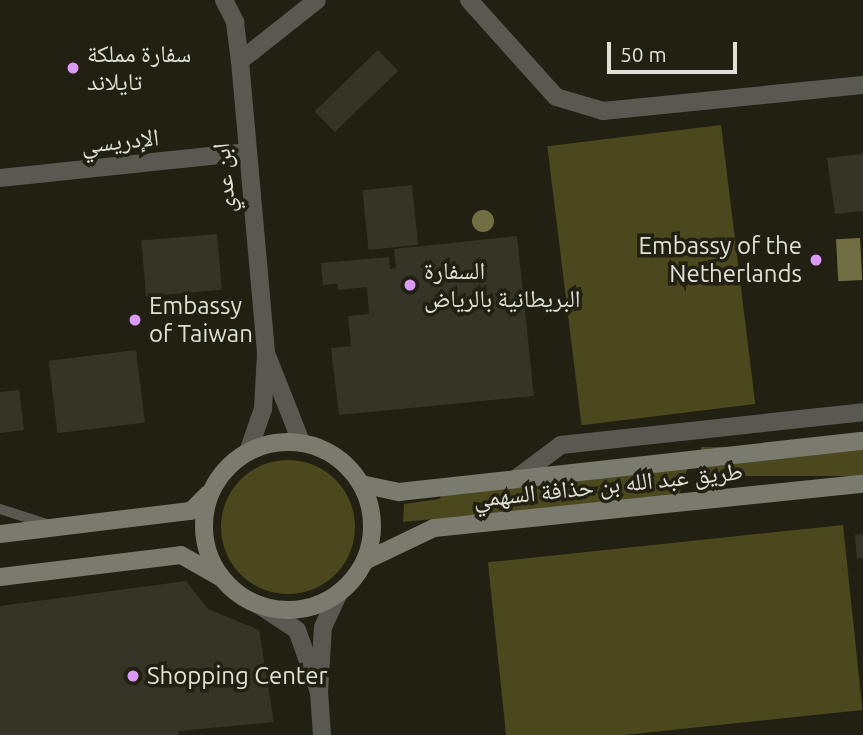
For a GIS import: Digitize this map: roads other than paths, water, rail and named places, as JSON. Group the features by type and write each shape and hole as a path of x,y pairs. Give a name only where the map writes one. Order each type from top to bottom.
{"street":[{"name":"ابن عدي","path":"224,0 235,22 240,61 266,353"},
{"path":"240,61 317,0"},
{"path":"469,0 556,97 603,111 863,85"},
{"name":"الإدريسي","path":"0,178 246,152"},
{"path":"266,353 301,442"},
{"path":"248,452 263,409 266,353"},
{"path":"514,480 561,445 863,412"},
{"name":"طريق عبد الله بن حذافة السهمي","path":"361,484 399,492 863,441"},
{"path":"0,534 191,511 211,491 222,473 248,452 272,443 301,442 342,461 370,500 372,517 365,561 339,593 323,627 319,692 322,735"},
{"name":"طريق عبد الله بن حذافة السهمي","path":"365,561 434,528 863,484"},
{"path":"211,491 204,536 221,577"},
{"path":"0,577 181,555 221,577 297,630 319,692"},
{"path":"259,605 286,611 315,606 339,593"}],"lane":[{"path":"0,509 58,527"}],"place":[{"name":"سفارة مملكة تايلاند","path":"73,68"},
{"name":"Embassy of the Netherlands","path":"816,260"},
{"name":"السفارة البريطانية بالرياض","path":"410,285"},
{"name":"Embassy of Taiwan","path":"135,320"},
{"name":"Shopping Center","path":"133,676"}]}
